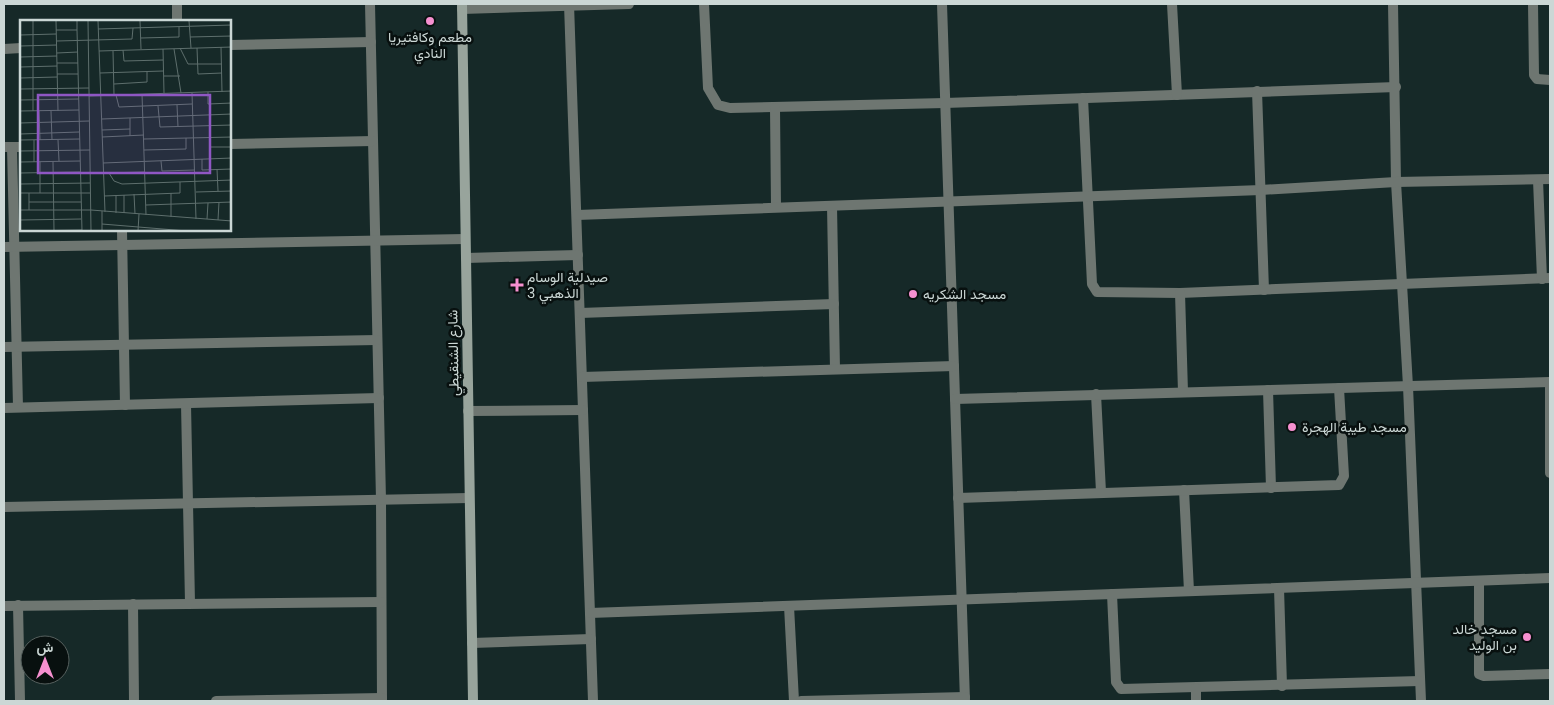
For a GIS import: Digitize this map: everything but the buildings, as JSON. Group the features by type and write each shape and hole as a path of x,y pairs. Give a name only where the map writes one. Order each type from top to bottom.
{"street":[{"path":"177,4 177,20"},
{"path":"216,701 382,700 381,500 370,4"},
{"path":"462,6 629,4"},
{"path":"704,4 708,88 712,98 718,105 730,108 945,103 1396,87"},
{"path":"801,701 965,699 942,4"},
{"path":"1172,4 1177,95"},
{"path":"1392,4 1396,87 1396,182 1400,284 1408,386 1414,583 1421,701"},
{"path":"1533,4 1534,75 1537,80 1550,80"},
{"path":"569,5 593,701"},
{"name":"شارع الشنقيطي","path":"462,6 473,701"},
{"path":"231,45 371,42"},
{"path":"4,49 20,48"},
{"path":"1257,91 1264,290"},
{"path":"1083,98 1092,284 1097,292 1180,293 1546,279 1538,180"},
{"path":"775,108 776,207"},
{"path":"231,144 373,141"},
{"path":"12,147 18,407"},
{"path":"577,215 1261,190 1396,182 1550,179"},
{"path":"832,206 835,369"},
{"path":"122,231 125,405"},
{"path":"4,247 465,239"},
{"path":"466,258 578,255"},
{"path":"1180,293 1183,392"},
{"path":"580,313 834,304"},
{"path":"4,347 377,340"},
{"path":"582,377 954,366"},
{"path":"955,399 1550,382 1550,473"},
{"path":"958,498 1335,486 1344,481 1339,388"},
{"path":"1268,390 1271,488"},
{"path":"1096,394 1101,492"},
{"path":"4,408 378,398"},
{"path":"186,404 190,603"},
{"path":"468,411 583,410"},
{"path":"1184,490 1189,591"},
{"path":"4,507 469,498"},
{"path":"590,613 1550,578"},
{"path":"1479,581 1479,674 1484,676 1550,674"},
{"path":"1279,588 1282,686"},
{"path":"1112,594 1118,686 1126,690 1420,681"},
{"path":"4,606 381,602"},
{"path":"133,604 134,701"},
{"path":"18,605 20,701"},
{"path":"789,606 794,701"},
{"path":"472,643 591,639"},
{"path":"1196,688 1196,701"}],"place":[{"name":"مطعم وكافتيريا النادي","path":"430,21"},
{"name":"صيدلية الوسام الذهبي 3","path":"517,285"},
{"name":"مسجد الشكريه","path":"913,294"},
{"name":"مسجد طيبة الهجرة","path":"1292,427"},
{"name":"مسجد خالد بن الوليد","path":"1527,637"}]}
